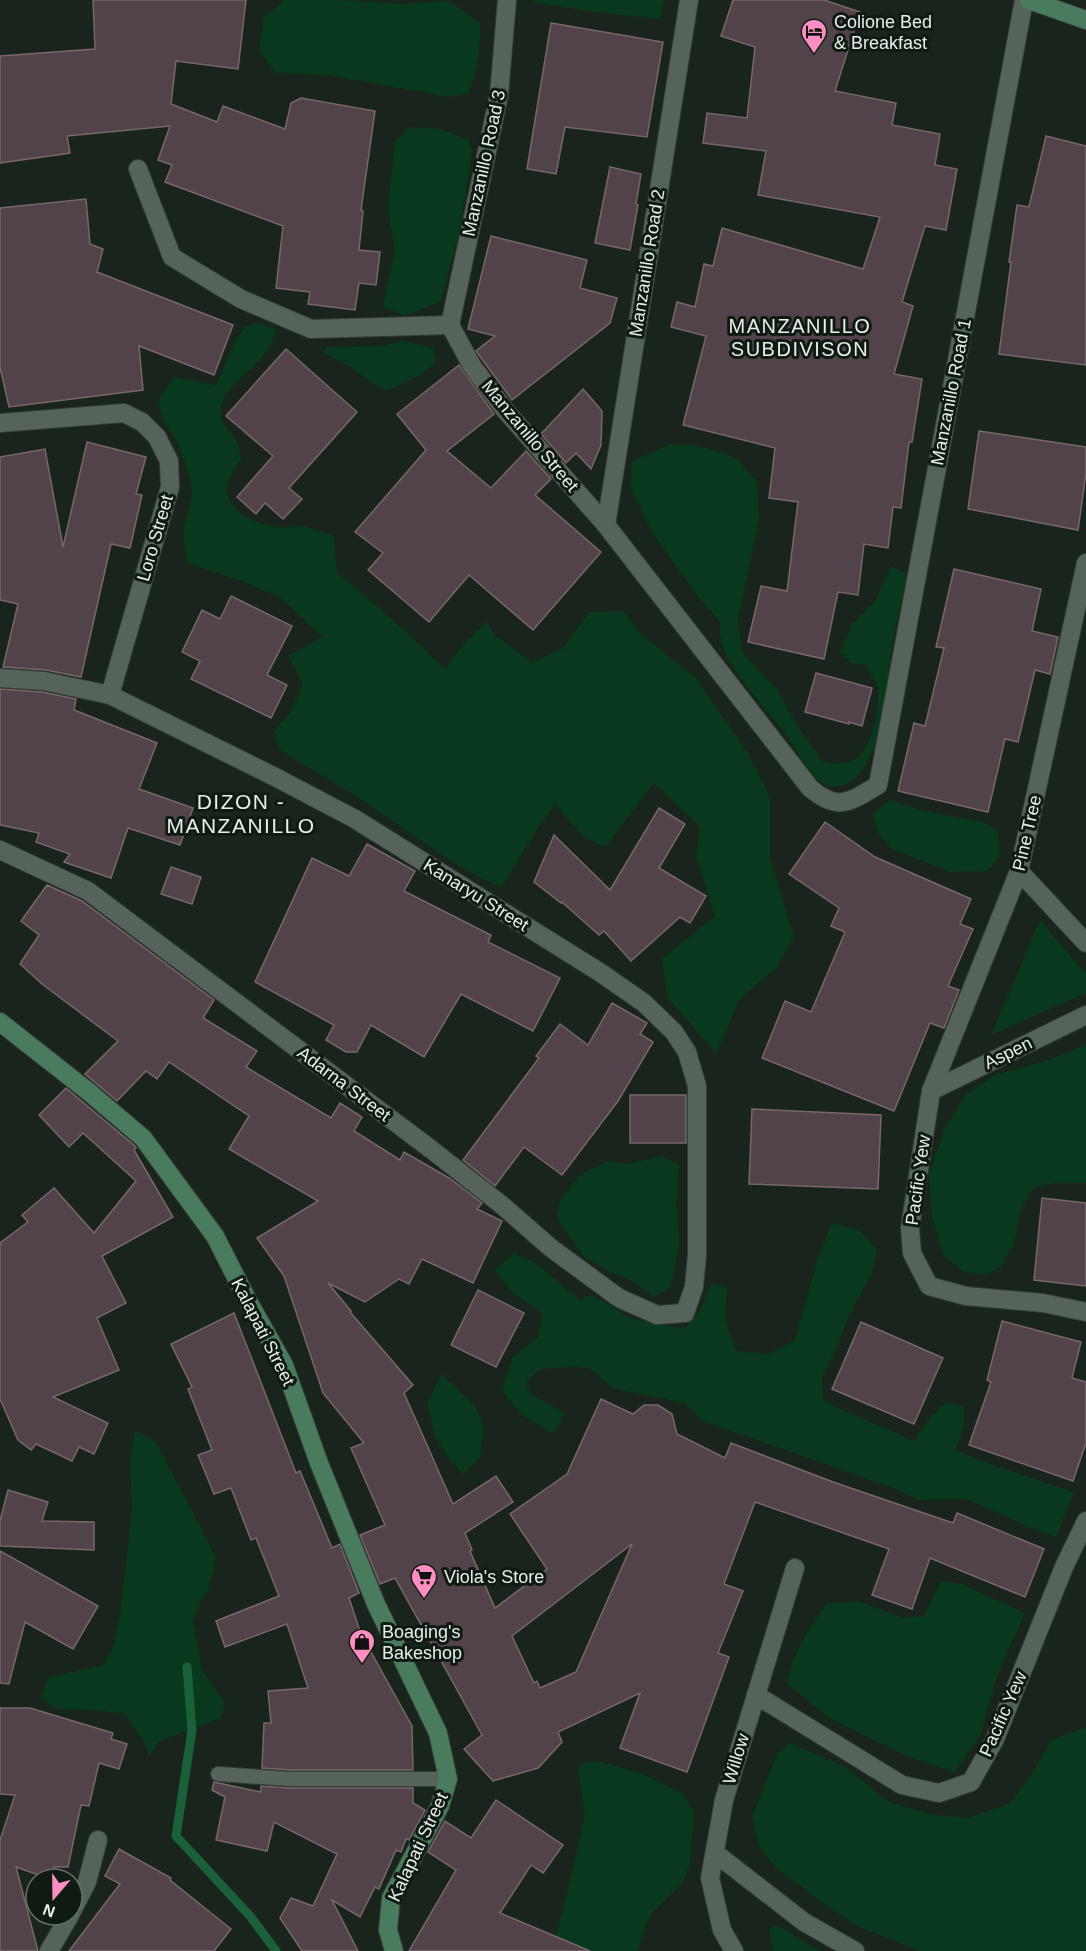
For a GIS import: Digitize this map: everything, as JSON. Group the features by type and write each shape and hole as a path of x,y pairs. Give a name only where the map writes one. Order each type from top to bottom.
{"street":[{"name":"Manzanillo Road 3","path":"450,325 500,95 507,0"},
{"name":"Manzanillo Road 2","path":"606,525 689,0"},
{"name":"Manzanillo Road 1","path":"878,785 1024,0"},
{"path":"1029,0 1086,20"},
{"path":"138,169 172,257 241,299 311,328 450,325"},
{"name":"Manzanillo Street","path":"450,325 472,366 505,410 606,525 810,788 831,803 844,802 858,797 878,785"},
{"name":"Loro Street","path":"0,423 124,413 142,422 157,437 169,461 170,488 110,696"},
{"name":"Pine Tree","path":"931,1091 1019,871 1086,563"},
{"name":"Kanaryu Street","path":"0,678 44,681 110,696 355,819 601,973 644,1003 674,1032 687,1052 697,1086 697,1255 694,1287 685,1313"},
{"name":"Adarna Street","path":"0,849 88,891 432,1150 503,1206 551,1248 619,1298 657,1315 685,1313"},
{"path":"1019,871 1086,944"},
{"name":"Aspen","path":"931,1091 1086,1015"},
{"name":"Kalapati Street","path":"0,1022 143,1138 215,1236 284,1365 319,1462 376,1604 438,1733 448,1779 440,1806 391,1898 388,1930 394,1951"},
{"name":"Pacific Yew","path":"931,1091 910,1228 912,1253 929,1286 966,1296 1043,1303 1086,1312"},
{"name":"Pacific Yew","path":"756,1695 902,1785 939,1793 970,1782 995,1739 1064,1567 1086,1521"},
{"name":"Willow","path":"734,1951 722,1930 710,1878 724,1800 795,1568"},
{"path":"84,1888 98,1840"},
{"path":"715,1853 804,1922 855,1951"},
{"path":"49,1951 63,1927"}],"lane":[{"name":"Kalapati Street","path":"218,1774 290,1779 448,1779"}],"green space":[{"path":"285,0 338,0 402,4 449,1 480,23 478,59 468,94 449,97 328,75 277,73 259,51 264,17"},
{"path":"533,0 664,0 660,19 593,12 533,2"},
{"path":"409,127 439,129 468,139 472,151 460,229 441,301 405,316 383,306 395,250 388,208 395,142"},
{"path":"259,323 276,329 272,342 256,364 227,393 222,403 222,419 237,442 241,460 232,474 228,486 228,497 241,514 265,524 279,527 307,527 334,536 337,572 401,627 445,669 463,645 487,622 495,635 532,663 563,648 589,612 623,611 641,634 696,678 748,754 766,788 770,802 770,858 794,937 776,968 740,999 716,1053 667,997 662,959 715,916 696,856 700,827 654,783 605,847 583,836 555,804 501,888 457,865 359,798 278,749 274,731 291,711 303,683 288,656 323,637 279,597 239,580 188,564 183,536 192,493 189,475 178,443 164,422 158,400 174,377 216,385 236,339 246,326"},
{"path":"403,341 433,348 436,363 420,375 387,391 349,366 323,353 326,347 384,346"},
{"path":"668,445 696,445 737,458 757,482 759,519 738,621 742,652 778,691 797,725 822,761 838,764 850,762 860,755 870,739 877,708 877,684 866,665 851,663 840,651 852,625 875,601 891,566 907,573 892,645 882,721 869,759 859,774 847,784 827,785 810,771 788,737 753,695 732,665 720,636 721,623 697,595 653,534 631,489 632,461"},
{"path":"890,800 920,810 983,822 998,831 1000,857 988,871 950,872 890,848 877,831 873,814"},
{"path":"1040,920 1086,974 1086,993 991,1035"},
{"path":"1086,1045 1086,1183 1054,1183 1033,1188 1020,1212 1015,1241 1001,1267 986,1275 964,1272 943,1255 932,1217 929,1174 945,1128 966,1095 994,1075 1046,1061"},
{"path":"663,1156 679,1165 676,1203 679,1242 672,1284 665,1292 652,1296 632,1281 584,1257 557,1219 560,1201 580,1175 607,1161 626,1164"},
{"path":"832,1223 860,1230 877,1250 872,1273 849,1316 822,1377 823,1399 836,1407 914,1441 929,1419 946,1402 964,1406 964,1427 955,1450 1074,1492 1056,1537 967,1499 920,1500 890,1487 703,1421 685,1403 614,1389 591,1369 572,1366 538,1370 526,1384 531,1394 565,1413 553,1434 520,1413 502,1390 513,1357 538,1337 542,1313 513,1293 495,1270 514,1253 537,1264 581,1301 587,1296 592,1297 602,1300 632,1318 684,1329 702,1307 711,1283 727,1287 725,1319 736,1351 768,1354 795,1340 817,1261"},
{"path":"441,1374 475,1405 484,1428 480,1457 463,1474 449,1459 436,1439 427,1404"},
{"path":"135,1430 156,1442 216,1557 208,1591 201,1600 193,1621 202,1670 225,1703 221,1718 160,1741 149,1756 144,1742 125,1714 96,1710 56,1709 41,1698 48,1677 103,1665 114,1645 120,1614 132,1510 130,1459"},
{"path":"941,1581 962,1584 1025,1613 997,1676 980,1736 955,1772 909,1757 831,1719 787,1684 792,1662 807,1632 826,1604 859,1601 902,1618 924,1616"},
{"path":"1086,1729 1086,1951 920,1951 855,1925 775,1867 758,1845 752,1816 777,1754 790,1743 844,1766 889,1802 930,1814 968,1818 1010,1803 1030,1777 1051,1740"},
{"path":"584,1762 602,1762 643,1774 682,1793 694,1811 690,1863 683,1883 652,1913 645,1926 638,1951 552,1951 585,1815 578,1768"},
{"path":"777,1925 820,1951 773,1951 769,1928"}],"building":[{"path":"93,0 246,0 238,69 176,61 171,104 217,122 223,106 285,129 291,103 301,98 375,111 361,210 363,211 359,250 380,252 376,285 359,283 355,310 308,304 310,292 276,288 283,226 165,182 172,165 158,160 170,126 67,136 70,153 0,163 0,56 95,49"},
{"path":"733,0 824,0 860,12 835,91 896,103 892,125 940,134 935,165 957,169 946,230 925,226 902,302 913,306 894,374 922,379 912,442 909,442 901,508 893,507 888,548 864,544 858,595 838,592 824,659 748,642 761,586 787,591 798,502 769,498 775,448 683,425 706,336 671,327 677,302 695,307 704,264 713,266 722,228 863,269 880,217 758,195 766,151 703,143 707,113 747,118 755,47 721,36"},
{"path":"551,23 663,42 647,137 565,127 556,174 527,169"},
{"path":"1046,136 1086,146 1086,365 999,354 1017,205 1029,207"},
{"path":"610,167 641,174 630,250 595,243"},
{"path":"86,199 90,244 103,249 97,272 233,325 214,375 139,346 143,390 9,407 0,367 0,208"},
{"path":"491,236 587,260 580,288 617,298 610,323 512,400 476,351 495,336 468,329"},
{"path":"286,349 357,412 289,488 302,499 283,519 265,503 256,514 237,497 273,456 226,416"},
{"path":"459,365 494,414 447,451 491,488 526,451 551,479 535,495 601,552 533,630 469,575 429,622 368,570 383,553 355,532 426,450 397,414"},
{"path":"583,389 602,411 601,445 591,469 576,453 566,463 541,434"},
{"path":"979,431 1086,447 1086,473 1078,530 968,509"},
{"path":"87,442 146,457 136,494 142,495 130,548 111,544 81,677 46,670 3,667 18,604 0,600 0,457 45,449 63,547"},
{"path":"954,569 1041,589 1032,631 1058,637 1050,674 1035,670 1018,742 1005,739 988,812 898,791 914,723 925,726 944,648 936,647"},
{"path":"231,596 292,626 267,675 287,685 271,718 191,679 200,661 182,652 202,610 220,619"},
{"path":"816,673 872,688 862,726 805,712"},
{"path":"0,689 42,692 76,699 74,710 157,743 139,789 193,808 180,845 128,828 111,878 64,862 70,854 36,842 39,833 0,825"},
{"path":"659,808 685,824 659,868 706,896 690,923 680,917 631,961 604,931 599,935 562,902 534,882 554,835 610,890"},
{"path":"825,822 875,857 971,899 960,924 973,929 948,986 959,990 944,1028 930,1023 894,1111 762,1058 785,1001 811,1012 845,932 831,926 839,908 789,874"},
{"path":"367,844 415,871 404,891 491,935 488,942 560,978 533,1031 461,994 424,1057 371,1025 357,1052 346,1052 326,1040 334,1025 255,982 312,858 349,876"},
{"path":"171,867 201,877 192,904 161,894"},
{"path":"47,885 82,901 214,1000 203,1018 257,1051 246,1067 331,1118 340,1103 362,1117 354,1131 400,1160 404,1152 449,1178 482,1203 477,1209 502,1221 473,1283 422,1259 409,1284 399,1279 365,1302 328,1283 413,1385 404,1393 453,1504 496,1476 513,1502 465,1533 472,1550 470,1551 495,1608 547,1569 510,1514 567,1474 601,1399 633,1414 644,1405 658,1405 672,1414 677,1434 725,1458 731,1443 833,1482 953,1523 957,1513 1044,1549 1025,1597 930,1558 912,1609 872,1595 889,1549 755,1502 724,1584 743,1591 718,1653 729,1657 687,1772 620,1748 640,1693 558,1732 562,1742 538,1768 493,1781 464,1749 482,1735 395,1578 380,1584 360,1535 385,1525 351,1448 364,1443 323,1393 284,1276 257,1238 318,1201 229,1149 249,1116 169,1062 157,1079 146,1071 117,1101 85,1074 118,1041 42,984 20,964 39,935 21,921","holes":["632,1544 576,1672 540,1688 537,1681 534,1683 512,1636"]},
{"path":"612,1003 647,1023 640,1034 653,1042 618,1101 562,1175 524,1147 495,1186 463,1160 539,1058 536,1056 560,1024 588,1045"},
{"path":"66,1088 135,1146 134,1150 173,1217 102,1256 126,1303 97,1318 119,1370 53,1397 108,1423 94,1454 79,1447 72,1461 36,1444 31,1450 18,1440 0,1399 0,1243 28,1222 22,1215 54,1188 94,1233 136,1181 83,1133 69,1147 39,1115"},
{"path":"630,1095 686,1095 686,1143 630,1143"},
{"path":"752,1109 881,1115 878,1189 749,1184"},
{"path":"1042,1198 1086,1203 1086,1286 1034,1280"},
{"path":"478,1290 524,1313 496,1367 451,1345"},
{"path":"234,1313 296,1473 300,1471 332,1548 340,1544 359,1593 349,1598 361,1634 412,1726 413,1770 262,1768 264,1723 271,1723 268,1691 308,1688 287,1624 225,1647 216,1621 279,1596 256,1538 251,1540 231,1488 214,1494 198,1455 212,1450 188,1389 192,1387 171,1344"},
{"path":"1002,1321 1081,1342 1072,1378 1086,1382 1086,1443 1073,1481 969,1445 991,1382 987,1380"},
{"path":"861,1322 943,1358 914,1424 832,1389"},
{"path":"8,1490 48,1502 42,1521 94,1522 94,1550 0,1546 0,1521"},
{"path":"0,1551 98,1606 73,1649 25,1622 9,1684 0,1683"},
{"path":"0,1708 30,1708 113,1733 111,1739 127,1744 119,1769 99,1763 89,1806 81,1805 68,1867 24,1867 24,1870 16,1867 24,1898 24,1927 32,1927 38,1951 0,1951 0,1840 15,1795 0,1794"},
{"path":"214,1782 261,1792 261,1786 413,1788 413,1803 425,1810 409,1840 406,1839 401,1852 396,1850 379,1889 375,1887 360,1917 332,1900 358,1951 302,1951 280,1918 291,1898 313,1906 337,1854 274,1822 267,1851 216,1840 225,1797 212,1790"},
{"path":"496,1800 563,1845 543,1873 531,1865 500,1913 590,1951 409,1951 456,1870 428,1852 445,1821 471,1838"},
{"path":"119,1849 171,1878 170,1880 231,1929 214,1951 69,1951 120,1884 105,1876"}],"waterway":[{"path":"187,1667 192,1730 176,1836 250,1916 276,1951"}],"place":[{"name":"Colione Bed & Breakfast","path":"814,55"},
{"name":"Viola's Store","path":"424,1600"},
{"name":"Boaging's Bakeshop","path":"362,1665"}],"district":[{"name":"MANZANILLO SUBDIVISON","path":"800,338"},
{"name":"DIZON - MANZANILLO","path":"241,814"}]}
